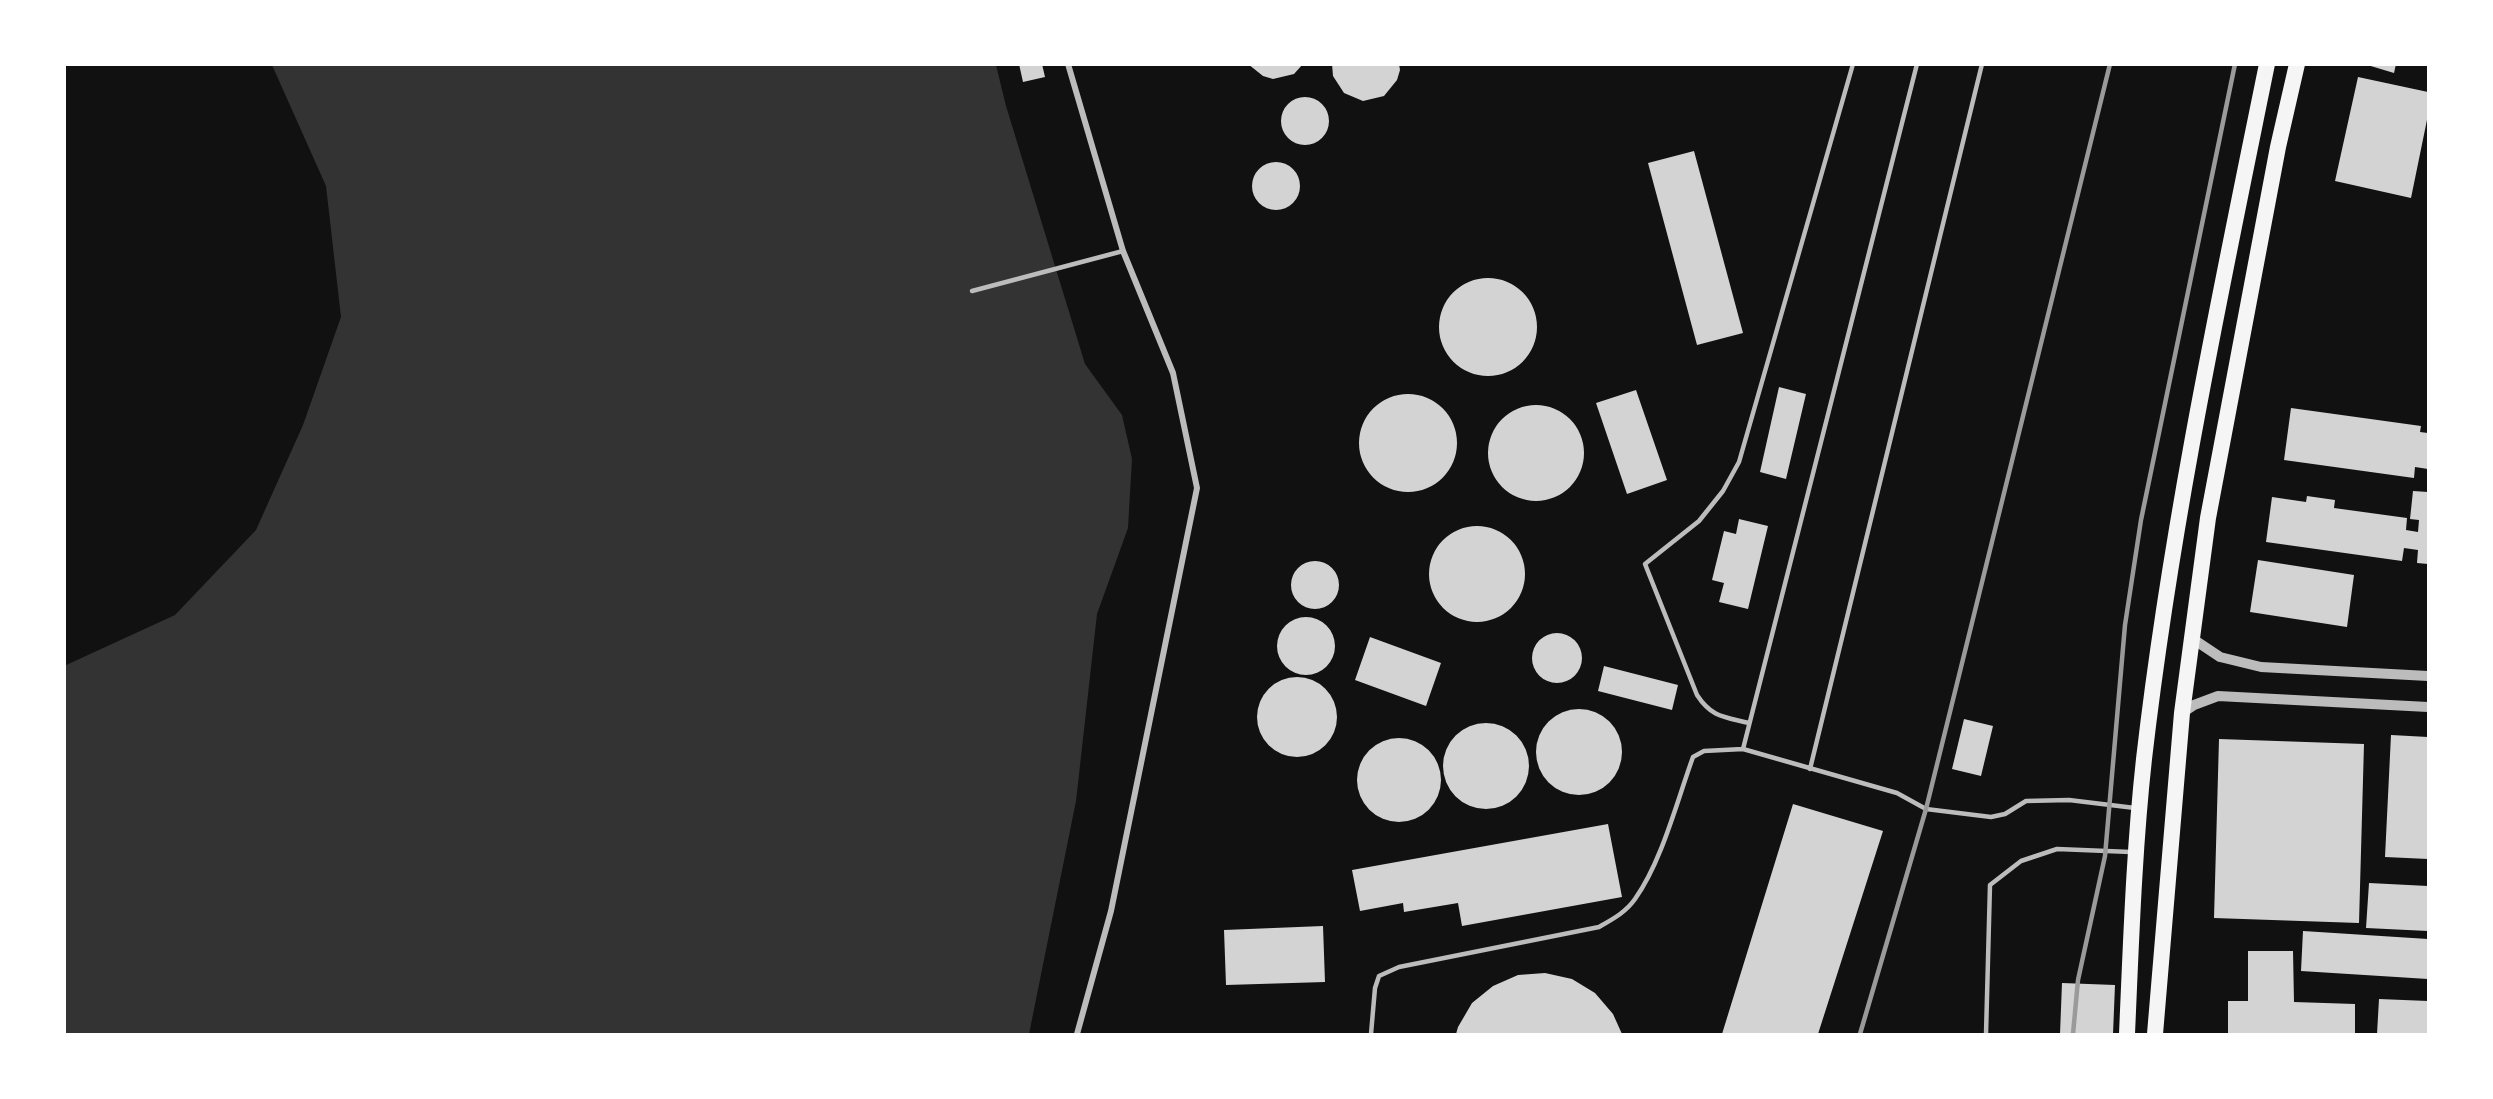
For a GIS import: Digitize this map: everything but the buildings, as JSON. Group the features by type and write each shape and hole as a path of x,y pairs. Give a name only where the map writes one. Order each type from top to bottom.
{"highway":[{"path":"2127,1035 2144,760 2159,648 2187,461 2267,64"},
{"path":"2155,1035 2182,714 2208,518 2278,147 2297,64"}],"street":[{"path":"1068,64 1123,251 1173,373 1197,488 1111,911 1077,1035"},
{"path":"2193,639 2220,657 2261,667 2428,675"},
{"path":"2182,714 2194,705 2218,696 2428,707"}],"lane":[{"path":"1749,723 1706,710 1697,696 1645,564 1699,521 1723,491 1739,462 1853,64"},
{"path":"1743,749 1917,64"},
{"path":"1810,769 1982,64"},
{"path":"972,291 1123,251"},
{"path":"1371,1035 1375,988 1379,976 1399,967 1599,927 1619,916 1635,900 1653,867 1693,757 1704,751 1743,749 1897,793 1926,809 1936,811 1991,817 2005,814 2026,801 2069,800 2140,809"},
{"path":"1986,1035 1990,885 2021,861 2057,849 2137,852"}],"shaded area":[{"path":"272,65 996,65 1006,106 1085,364 1122,415 1132,459 1128,528 1097,614 1076,801 1029,1034 65,1034 64,666 175,615 256,530 303,425 341,317 326,186"}],"railway":[{"path":"1860,1034 1926,809 2110,64"},
{"path":"2073,1034 2078,980 2105,856 2125,625 2141,520 2235,64"}]}
